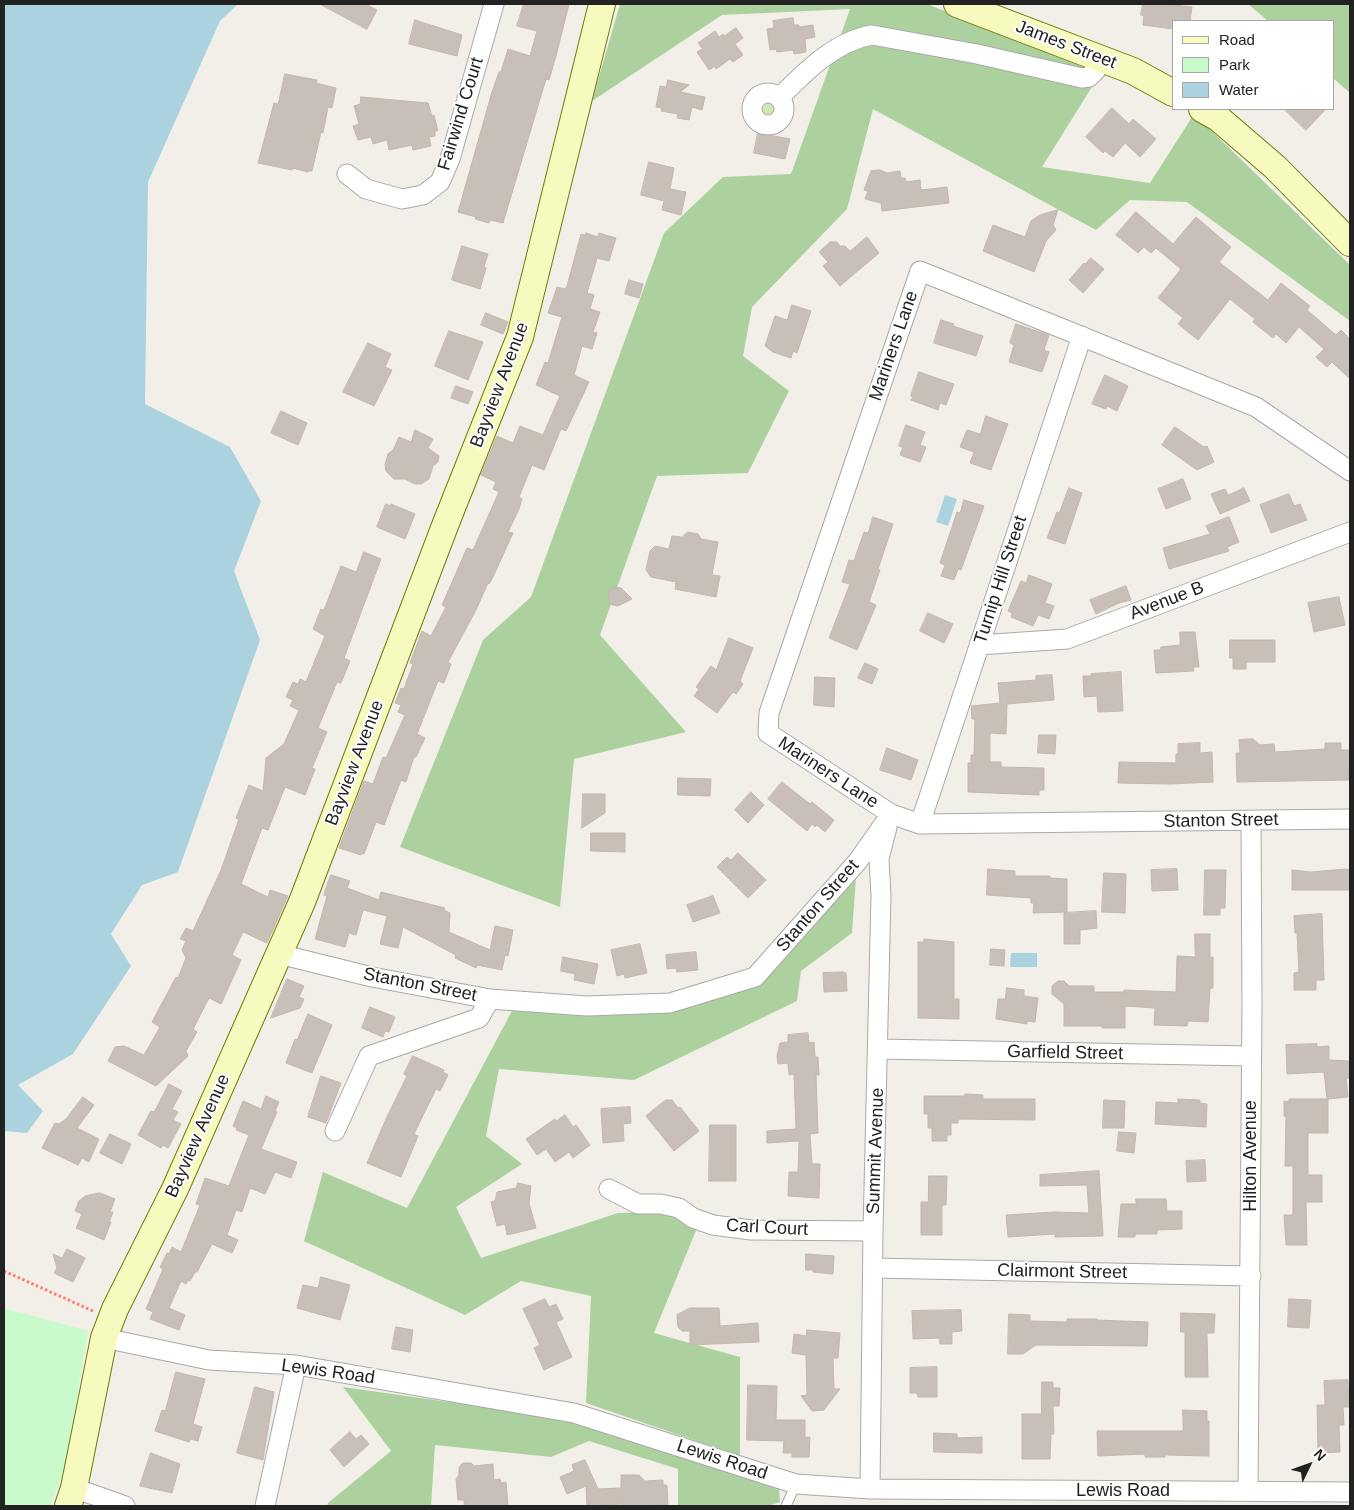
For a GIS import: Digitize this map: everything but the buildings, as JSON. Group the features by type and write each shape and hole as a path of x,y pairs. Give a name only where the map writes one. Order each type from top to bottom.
{"main road":[{"name":"Bayview Avenue","path":"71,1497 102,1326 115,1309 175,1189 302,902 446,523 520,337 602,4"},
{"name":"James Street","path":"957,4 1132,71 1172,92"},
{"path":"1204,110 1218,118 1275,167 1350,243"}],"street":[{"name":"Fairwind Court","path":"347,174 366,189 402,199 423,195 440,182 450,159 494,4"},
{"path":"780,98 826,56 858,37 872,35 977,54 1082,78 1089,77 1096,70 1100,58"},
{"name":"Mariners Lane","path":"891,814 768,734 769,713 920,271 1256,407 1350,472"},
{"name":"Turnip Hill Street","path":"920,824 1082,336"},
{"name":"Avenue B","path":"979,645 1067,639 1350,532"},
{"name":"Stanton Street","path":"280,954 372,977 490,998 587,1006 670,1003 755,977 858,862 891,814 920,824 1350,819"},
{"name":"Summit Avenue","path":"870,1489 873,1230 882,895 879,859 891,814"},
{"name":"Hilton Avenue","path":"1248,1491 1251,1276 1251,821"},
{"path":"335,1131 369,1056 479,1018 490,998"},
{"name":"Garfield Street","path":"878,1049 1251,1056"},
{"name":"Carl Court","path":"609,1190 638,1204 660,1204 679,1208 693,1218 713,1226 751,1230 873,1230"},
{"name":"Clairmont Street","path":"874,1268 1251,1276"},
{"name":"Lewis Road","path":"102,1326 209,1360 296,1365 574,1413 796,1484 870,1489 940,1498 1248,1491 1350,1492"},
{"path":"265,1506 296,1365"},
{"path":"71,1497 126,1506"}],"lane":[{"path":"786,1506 796,1484"}],"path":[{"path":"4,1271 102,1326"}],"green space":[{"path":"620,4 927,4 1100,74 1042,167 1150,183 1194,114 1350,265 1350,321 1187,202 1130,200 1096,230 873,109 847,209 752,307 743,356 789,391 748,473 657,476 600,635 686,732 574,759 560,907 400,847 483,640 531,597 664,233 723,177 791,174 850,9 722,15 592,101"},
{"path":"1248,4 1350,4 1350,93 1334,79 1334,20 1267,20"},
{"path":"764,98 772,98 779,105 779,113 772,120 764,120 757,113 757,105"},
{"path":"856,877 852,933 801,971 797,1001 634,1080 499,1069 486,1136 522,1164 456,1207 481,1258 618,1213 664,1212 697,1228 654,1333 740,1357 740,1456 586,1403 591,1296 521,1281 465,1315 304,1241 323,1172 407,1208 513,1009 659,1014 750,987"},
{"path":"4,1308 88,1331 65,1469 50,1506 4,1506"},
{"path":"343,1387 576,1420 779,1488 780,1502 768,1506 678,1506 678,1469 589,1441 551,1457 435,1445 431,1506 327,1506 328,1503 391,1451"}],"water":[{"path":"4,4 238,4 220,21 148,182 145,404 230,447 261,501 234,571 260,640 178,872 142,885 111,934 131,966 73,1054 18,1085 43,1111 27,1133 4,1131"},
{"path":"945,495 957,499 948,526 936,522"},
{"path":"1011,953 1037,953 1037,967 1010,967"}]}
